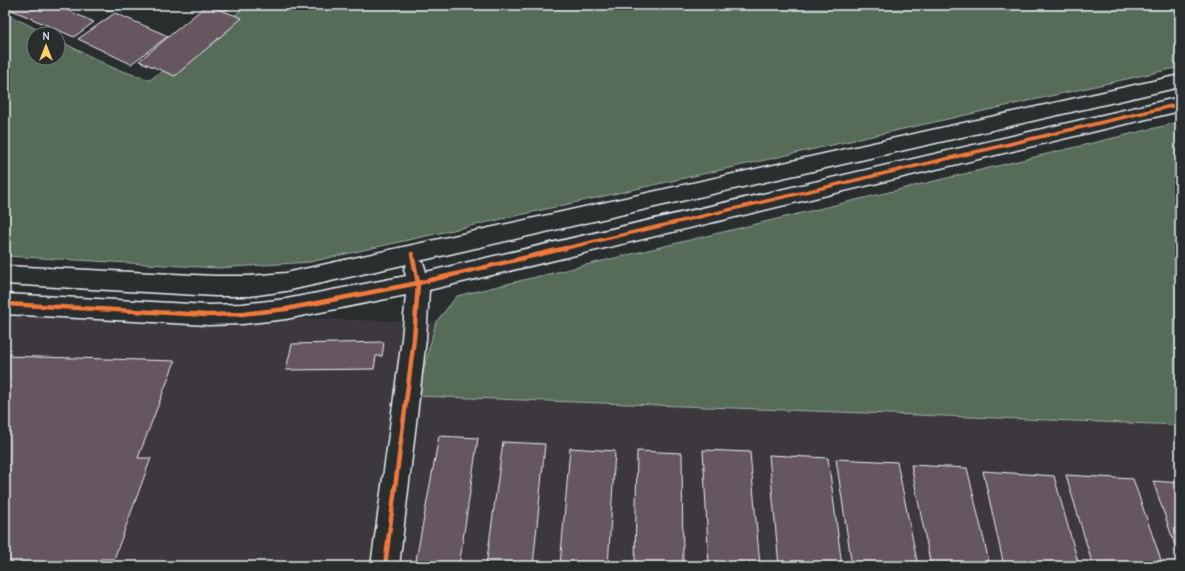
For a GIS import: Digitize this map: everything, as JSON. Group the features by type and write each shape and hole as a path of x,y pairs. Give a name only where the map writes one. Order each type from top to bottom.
{"street":[{"path":"5,275 215,286 250,286 292,281 1180,81"},
{"path":"5,304 208,315 286,310 418,283 1180,104"},
{"path":"386,566 414,340 418,283 412,254"}],"shaded area":[{"path":"5,311 436,322 417,396 1180,425 1180,566 5,566"}],"green space":[{"path":"248,5 1180,5 1180,67 310,262 218,268 5,256 5,13 30,26 26,26 26,66 66,66 66,44 113,68 150,80"},
{"path":"1180,122 1180,425 417,396 436,322 457,296"}],"building":[{"path":"5,5 55,5 94,22 74,37 66,34 66,26 49,26 5,7"},
{"path":"96,5 119,5 111,12 95,6"},
{"path":"207,5 242,18 175,76 139,61"},
{"path":"215,5 232,5 227,10"},
{"path":"115,13 168,36 131,64 78,39"},
{"path":"384,342 382,356 376,356 374,369 286,370 292,344"},
{"path":"5,356 175,361 138,458 151,458 114,559 100,559 98,566 5,566"},
{"path":"439,436 478,438 459,566 415,566"},
{"path":"503,442 545,444 533,566 486,566"},
{"path":"570,448 615,451 608,566 560,566"},
{"path":"703,450 750,452 760,566 709,566"},
{"path":"637,451 682,453 683,566 635,566"},
{"path":"769,455 828,458 842,566 779,566"},
{"path":"836,459 897,462 918,566 852,566"},
{"path":"911,465 967,468 990,566 931,566"},
{"path":"983,471 1054,476 1079,566 1004,566"},
{"path":"1066,475 1133,479 1163,566 1093,566"},
{"path":"1153,481 1180,483 1180,560"}],"cycle path":[{"path":"5,304 208,315 242,314 286,309 418,283 1180,104"},
{"path":"385,566 414,339 418,283 412,254"}]}
